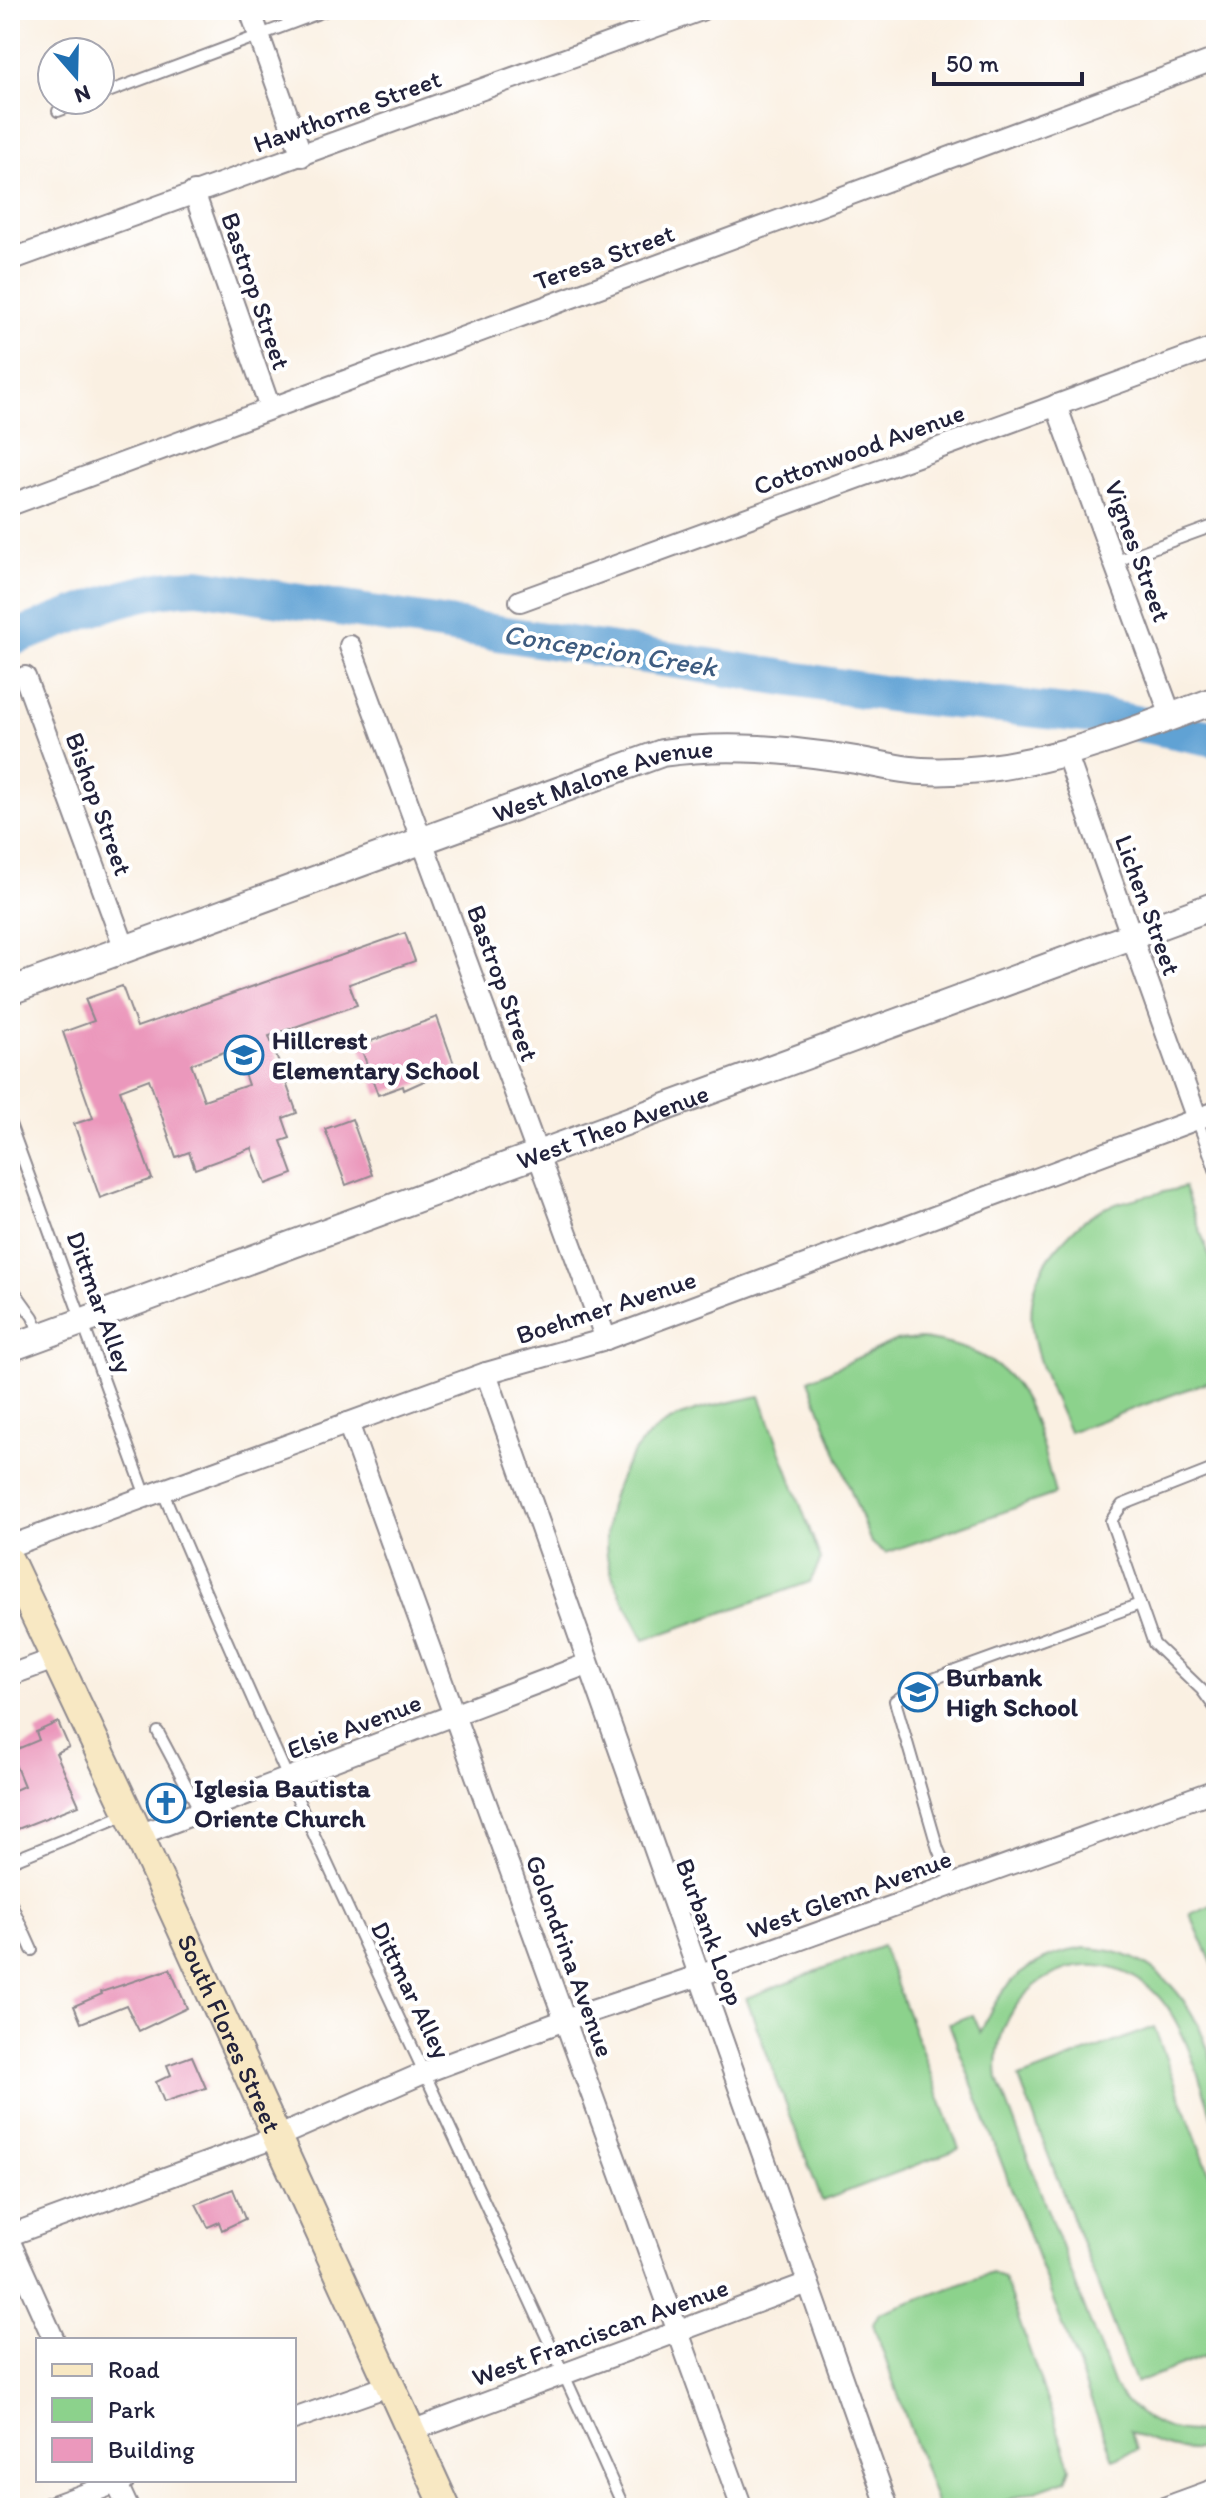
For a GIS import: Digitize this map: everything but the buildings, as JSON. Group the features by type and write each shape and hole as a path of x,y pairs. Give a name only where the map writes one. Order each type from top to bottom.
{"main road":[{"name":"South Flores Street","path":"10,1562 134,1824 446,2508"}],"street":[{"path":"250,10 302,156"},
{"name":"Hawthorne Street","path":"10,260 701,10"},
{"name":"Teresa Street","path":"10,505 1216,59"},
{"name":"Bastrop Street","path":"194,192 270,408"},
{"name":"Cottonwood Avenue","path":"520,601 1216,347"},
{"name":"Vignes Street","path":"1056,405 1171,716"},
{"name":"Bastrop Street","path":"350,646 606,1339"},
{"name":"Bishop Street","path":"25,677 125,949"},
{"name":"West Malone Avenue","path":"10,991 622,765 692,748 773,749 920,771 998,769 1078,749 1216,700"},
{"name":"Lichen Street","path":"1078,749 1133,936 1207,1116"},
{"name":"West Theo Avenue","path":"10,1348 1216,905"},
{"name":"Boehmer Avenue","path":"10,1546 486,1373 606,1339 1207,1116"},
{"name":"Burbank Loop","path":"486,1373 888,2508"},
{"name":"Golondrina Avenue","path":"348,1423 742,2508"},
{"path":"10,1675 57,1658"},
{"name":"Elsie Avenue","path":"134,1824 200,1811 587,1664"},
{"name":"West Glenn Avenue","path":"10,2235 277,2137 426,2072 565,2020 698,1976 1216,1790"},
{"path":"10,2242 53,2338"},
{"name":"West Franciscan Avenue","path":"411,2431 808,2283"},
{"path":"296,2418 388,2386"},
{"path":"48,2508 116,2482"},
{"path":"119,2482 128,2508"},
{"path":"1172,2507 1216,2489"}],"lane":[{"path":"116,89 327,10"},
{"path":"1114,562 1216,525"},
{"path":"1207,1116 1216,1172"},
{"name":"Dittmar Alley","path":"10,1124 154,1493 426,2072 624,2508"},
{"path":"10,1285 33,1317 41,1336"},
{"path":"1216,1468 1122,1505 1111,1521 1154,1644 1202,1690 1216,1709"},
{"path":"953,1884 938,1849 895,1701 922,1683 1140,1604"},
{"path":"158,1732 200,1811"},
{"path":"16,1859 134,1824"},
{"path":"10,1901 32,1950"}],"green space":[{"path":"1184,1187 1216,1274 1216,1379 1069,1432 1048,1385 1034,1338 1031,1314 1034,1291 1043,1268 1064,1239 1093,1214 1125,1201"},
{"path":"921,1339 982,1356 1003,1371 1030,1410 1055,1494 886,1553 871,1543 809,1380 894,1341"},
{"path":"760,1396 821,1560 810,1582 644,1640 617,1587 607,1556 608,1517 620,1478 641,1444 655,1430 672,1420 704,1408"},
{"path":"1216,1903 1216,1972 1190,1914"},
{"path":"882,1946 959,2149 822,2201 746,1998"},
{"path":"1085,1948 1111,1951 1154,1970 1186,2004 1208,2048 1215,2073 1216,2128 1191,2054 1164,2003 1152,1990 1125,1973 1097,1966 1070,1968 1045,1979 1024,1997 1008,2020 999,2048 998,2079 1114,2386 1134,2409 1158,2424 1185,2431 1216,2430 1216,2449 1172,2448 1130,2431 1137,2450 1113,2459 949,2023 973,2015 981,2033 997,2000 1020,1974 1049,1957"},
{"path":"1154,2027 1216,2191 1216,2352 1135,2383 1019,2078"},
{"path":"992,2273 1004,2278 1071,2468 1066,2480 986,2508 938,2508 873,2324 879,2313"}],"waterway":[{"name":"Concepcion Creek","path":"10,639 126,598 198,586 888,694 1104,717 1216,739"},
{"path":"10,621 16,637"}],"place":[{"name":"Hillcrest Elementary School","path":"244,1055"},
{"name":"Burbank High School","path":"918,1692"},
{"name":"Iglesia Bautista Oriente Church","path":"166,1803"}]}
